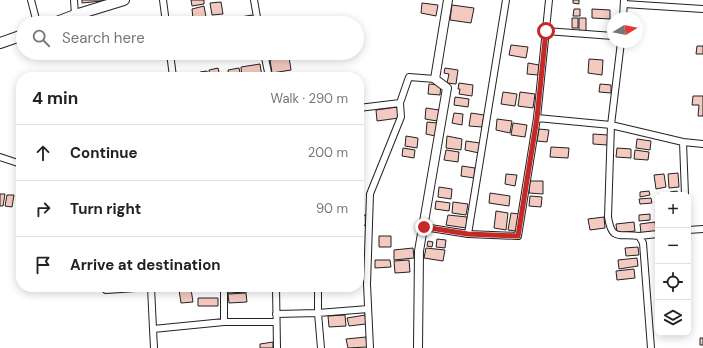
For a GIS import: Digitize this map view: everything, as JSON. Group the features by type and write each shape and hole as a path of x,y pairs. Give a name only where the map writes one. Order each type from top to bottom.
{"main road":[{"path":"75,15 124,0"},
{"path":"0,44 16,38"}],"street":[{"path":"31,0 35,16"},
{"path":"74,0 75,15"},
{"path":"163,0 165,16"},
{"path":"254,0 257,16"},
{"path":"435,79 448,0"},
{"path":"468,234 506,0"},
{"path":"424,227 468,234 518,236 537,118 549,0"},
{"path":"623,12 624,2 703,9"},
{"path":"546,31 607,36"},
{"path":"620,48 611,125 608,217 610,230 617,235 639,236 655,234"},
{"path":"171,60 172,72"},
{"path":"265,60 268,72"},
{"path":"370,348 367,284 370,194 402,117 400,103 409,77 435,79 447,88 420,251 418,348"},
{"path":"364,107 400,103"},
{"path":"537,118 611,125 683,142 703,144"},
{"path":"683,142 685,192"},
{"path":"0,157 16,162"},
{"path":"691,230 703,229"},
{"path":"639,236 643,242 651,348"},
{"path":"151,292 154,348"},
{"path":"224,292 224,322"},
{"path":"276,292 277,348"},
{"path":"318,292 321,348"},
{"path":"276,314 318,313 368,309"},
{"path":"153,329 224,322 276,322"}],"building":[{"path":"82,0 102,0 102,1 82,3"},
{"path":"191,0 204,0 204,4 192,6"},
{"path":"573,0 579,0 579,4 573,3"},
{"path":"221,2 223,14 212,15 210,3"},
{"path":"422,3 438,5 436,16 421,13"},
{"path":"452,5 474,8 471,23 450,20"},
{"path":"204,6 206,16 193,16 192,9"},
{"path":"574,9 580,9 580,16 573,16"},
{"path":"592,9 610,10 610,12 607,12 607,19 592,18"},
{"path":"572,18 578,18 578,28 572,28"},
{"path":"579,18 586,18 586,31 579,31"},
{"path":"511,45 528,47 526,58 509,55"},
{"path":"697,46 703,46 703,54 696,54"},
{"path":"589,59 603,60 602,75 588,73"},
{"path":"270,60 289,60 291,70 272,72"},
{"path":"528,63 539,65 538,75 527,74"},
{"path":"260,64 261,72 242,72 241,67"},
{"path":"218,68 219,72 209,72 209,70"},
{"path":"239,68 240,72 228,72 228,70"},
{"path":"445,68 458,70 456,84 447,83 449,74 444,73"},
{"path":"459,83 473,85 472,96 459,94"},
{"path":"429,84 441,85 440,95 428,94"},
{"path":"600,84 611,85 611,93 599,92"},
{"path":"503,92 517,94 515,106 501,104"},
{"path":"520,92 535,94 533,108 518,106"},
{"path":"693,96 703,96 703,116 698,116 699,105 692,105"},
{"path":"455,97 469,99 468,107 454,105"},
{"path":"397,107 399,118 377,121 376,110"},
{"path":"426,108 439,110 437,121 425,119"},
{"path":"454,113 463,114 462,125 452,123"},
{"path":"471,113 484,115 482,127 469,126"},
{"path":"497,119 512,121 510,133 496,130"},
{"path":"427,122 437,123 435,136 426,134"},
{"path":"513,123 527,125 525,137 511,135"},
{"path":"539,129 549,130 547,142 537,141"},
{"path":"593,134 608,135 607,145 593,144"},
{"path":"406,136 418,138 417,148 405,146"},
{"path":"447,136 462,139 461,150 446,148"},
{"path":"637,139 651,141 650,150 636,148"},
{"path":"466,141 480,143 479,153 465,150"},
{"path":"551,147 569,148 568,158 550,157"},
{"path":"403,148 415,150 414,158 402,156"},
{"path":"617,148 631,149 631,158 616,157"},
{"path":"446,150 459,152 458,162 444,160"},
{"path":"635,150 649,152 648,160 634,159"},
{"path":"462,166 475,168 474,178 461,176"},
{"path":"678,173 679,187 669,188 668,174"},
{"path":"506,174 517,175 515,186 505,184"},
{"path":"664,174 666,187 656,189 654,175"},
{"path":"530,181 543,181 543,194 529,193"},
{"path":"439,187 452,189 451,199 438,197"},
{"path":"649,191 650,195 640,197 640,192"},
{"path":"490,193 510,196 509,206 489,203"},
{"path":"0,194 5,194 3,206 0,206"},
{"path":"7,195 14,195 12,207 5,206"},
{"path":"530,196 542,197 541,207 529,206"},
{"path":"651,198 652,203 640,204 639,199"},
{"path":"436,201 450,203 449,211 435,209"},
{"path":"453,202 468,204 466,215 452,213"},
{"path":"496,211 508,213 506,230 494,228"},
{"path":"511,213 519,214 516,231 508,230"},
{"path":"650,214 650,220 639,221 639,215"},
{"path":"364,215 366,215 367,225 364,225"},
{"path":"448,215 467,217 466,228 446,225"},
{"path":"604,217 605,228 590,230 588,219"},
{"path":"634,222 635,231 617,233 616,224"},
{"path":"655,222 655,231 641,233 640,224"},
{"path":"379,236 391,236 391,247 379,247"},
{"path":"437,239 446,240 445,248 436,247"},
{"path":"428,241 433,242 432,247 427,246"},
{"path":"638,247 639,255 626,256 625,248"},
{"path":"413,248 414,258 394,260 394,250"},
{"path":"426,248 445,250 443,261 424,258"},
{"path":"637,258 638,266 619,269 618,260"},
{"path":"375,260 390,260 391,267 375,268"},
{"path":"409,260 410,272 395,273 394,261"},
{"path":"634,269 635,278 617,280 616,271"},
{"path":"179,292 191,292 193,302 181,303"},
{"path":"246,293 247,302 229,303 228,294"},
{"path":"198,298 218,298 218,306 198,306"},
{"path":"345,315 346,326 329,327 328,316"},
{"path":"365,315 366,324 349,326 347,318"},
{"path":"366,337 367,347 348,348 346,339"},
{"path":"700,338 703,338 703,345 700,345"},
{"path":"273,342 273,348 260,348 260,344"}],"route":[{"path":"424,227 468,234 518,236 537,118 546,31"}]}
